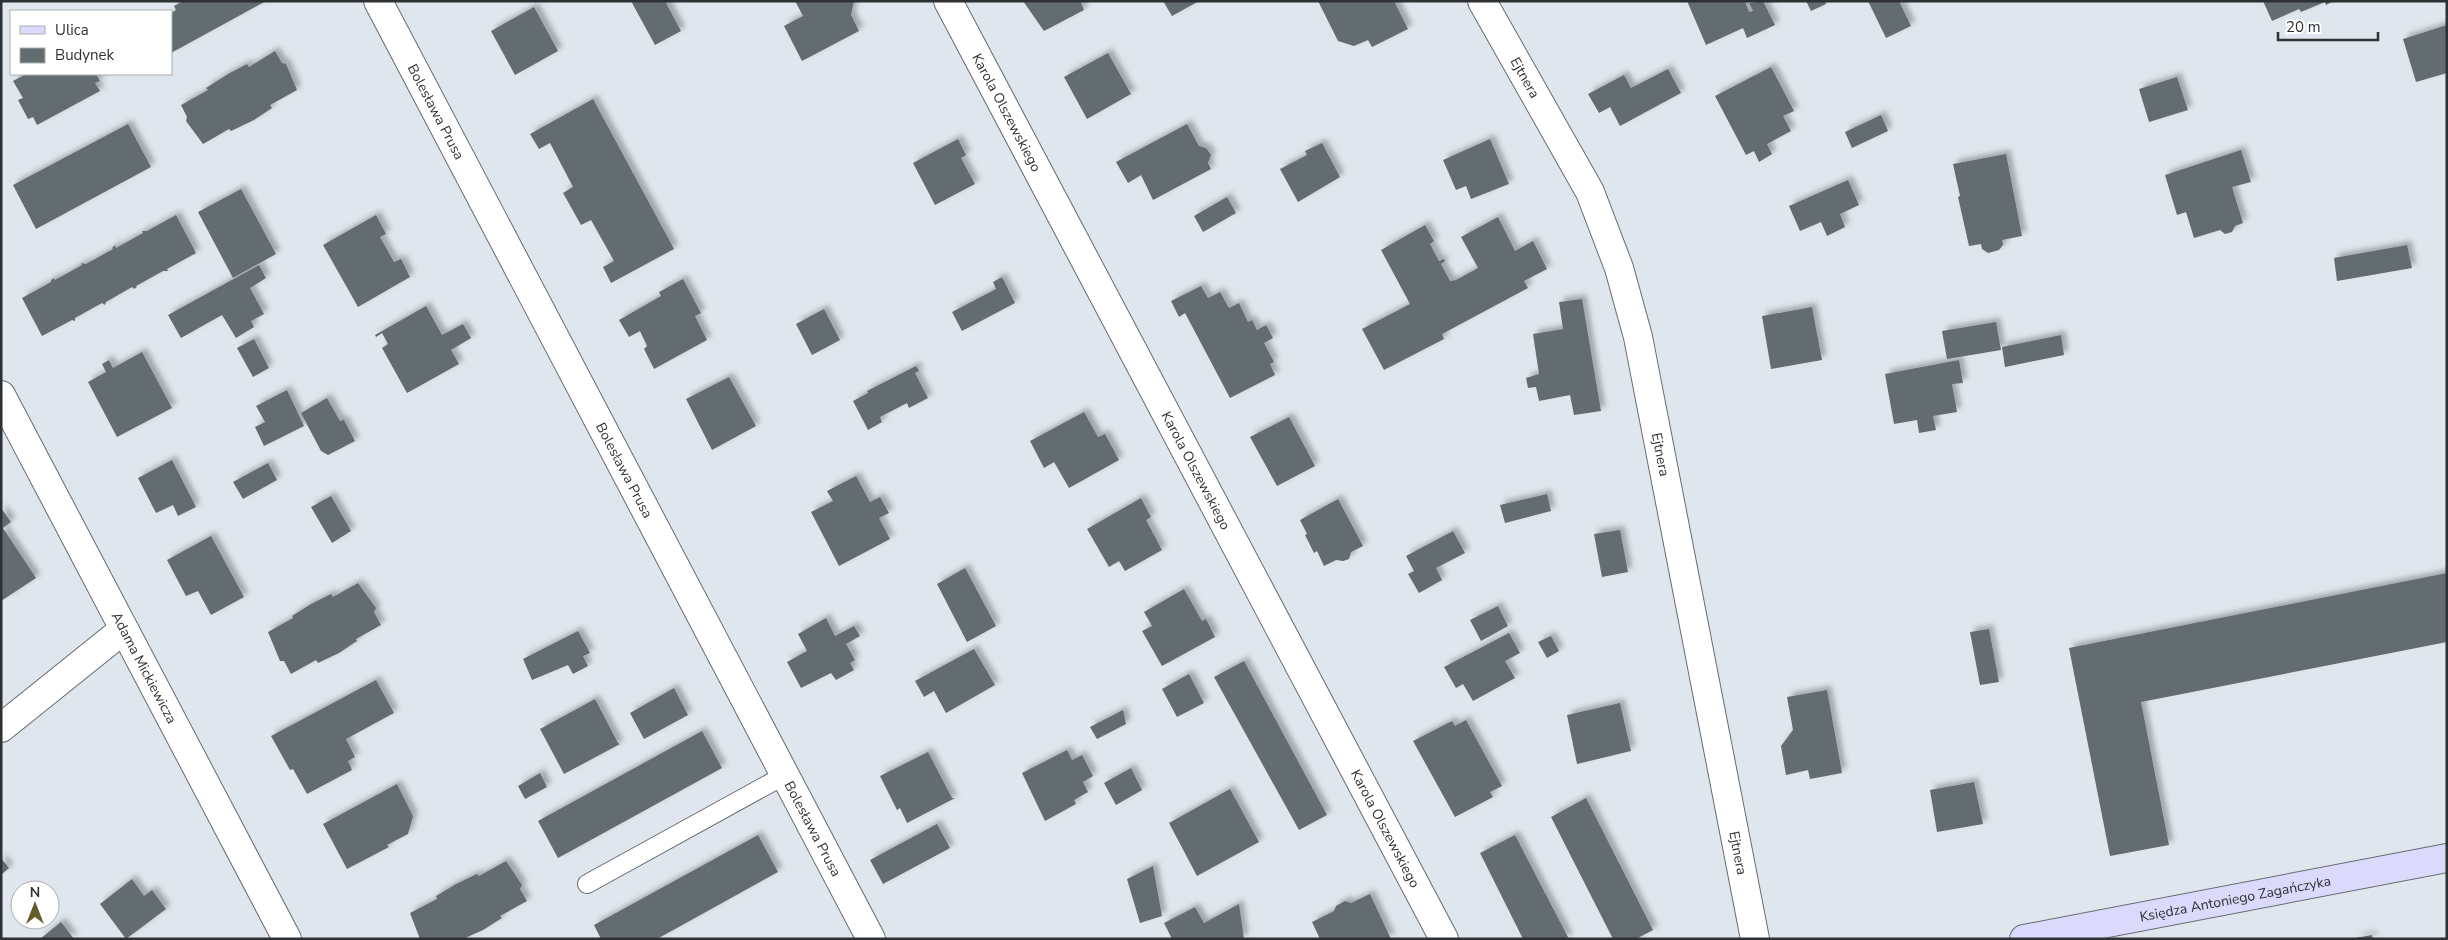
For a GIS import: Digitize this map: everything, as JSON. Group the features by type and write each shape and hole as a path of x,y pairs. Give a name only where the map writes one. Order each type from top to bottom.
{"street":[{"name":"Bolesława Prusa","path":"378,1 870,939"},
{"name":"Karola Olszewskiego","path":"948,1 1444,939"},
{"name":"Ejtnera","path":"1482,1 1590,192 1620,268 1638,338 1754,939"},
{"name":"Adama Mickiewicza","path":"1,395 122,630 287,939"},
{"path":"1,728 122,630"},
{"name":"Księdza Antoniego Zagańczyka","path":"2024,939 2447,858"}],"lane":[{"path":"587,884 785,775"}],"building":[{"path":"183,1 266,1 172,52 172,12 176,10 174,6"},
{"path":"631,1 665,1 681,31 655,45"},
{"path":"795,1 854,1 851,15 859,31 802,61 784,26 803,16"},
{"path":"1023,1 1080,1 1084,10 1044,31"},
{"path":"1163,1 1199,1 1172,16"},
{"path":"1318,1 1394,1 1408,29 1372,47 1368,40 1354,46 1338,41"},
{"path":"1687,1 1745,1 1749,12 1753,11 1749,3 1763,1 1775,25 1747,38 1743,28 1706,45"},
{"path":"1806,1 1825,1 1826,4 1811,11"},
{"path":"1868,1 1899,1 1911,26 1886,38"},
{"path":"2263,1 2334,1 2326,5 2325,2 2301,12 2299,9 2272,21"},
{"path":"534,7 558,51 515,75 491,31"},
{"path":"2447,25 2447,73 2416,82 2403,39"},
{"path":"275,51 282,63 286,64 297,90 270,105 272,108 254,120 231,131 229,129 203,144 186,121 187,117 181,105 208,90 206,88 228,74 247,64 249,67"},
{"path":"1108,53 1131,94 1087,119 1064,77"},
{"path":"1771,67 1794,111 1783,116 1791,131 1767,144 1772,154 1759,162 1754,151 1746,155 1715,96"},
{"path":"1668,69 1681,93 1620,126 1610,107 1599,113 1588,94 1624,75 1631,88"},
{"path":"24,75 97,75 100,81 95,83 100,91 37,125 33,117 28,119 18,100 23,98 13,81"},
{"path":"2177,77 2188,110 2149,122 2139,89"},
{"path":"593,99 674,249 611,283 603,267 614,261 591,220 581,225 563,193 573,187 550,143 539,149 530,134"},
{"path":"1881,115 1888,131 1852,148 1845,132"},
{"path":"128,124 151,167 36,229 13,185"},
{"path":"1187,124 1199,146 1206,148 1211,155 1208,163 1211,169 1153,200 1141,175 1128,183 1116,162"},
{"path":"958,139 966,155 961,158 975,184 935,205 913,163"},
{"path":"1490,139 1509,184 1471,199 1466,186 1456,190 1443,160"},
{"path":"1322,143 1340,177 1298,202 1280,169 1307,155 1305,151"},
{"path":"2241,150 2251,182 2232,187 2243,223 2235,226 2232,232 2225,234 2220,230 2194,238 2186,212 2177,215 2165,175"},
{"path":"2006,154 2022,236 2002,240 2003,245 1999,250 1988,253 1982,249 1981,244 1969,246 1953,164"},
{"path":"1848,180 1859,205 1840,214 1845,227 1827,236 1821,222 1800,231 1789,206"},
{"path":"241,189 276,254 233,278 198,212"},
{"path":"1227,197 1236,213 1203,232 1194,216"},
{"path":"176,215 196,253 167,269 168,271 163,271 134,289 132,287 106,302 105,305 102,303 75,318 75,321 72,320 42,336 22,298 51,282 54,278 55,280 82,265 81,263 86,264 113,249 115,245 116,248 143,233 142,231 147,231"},
{"path":"376,215 386,234 380,237 394,262 401,259 410,277 358,307 323,245"},
{"path":"1498,217 1515,251 1533,241 1547,269 1524,281 1528,288 1442,334 1444,339 1384,370 1362,329 1410,304 1381,250 1425,225 1434,241 1430,244 1439,261 1444,259 1445,261 1441,264 1450,281 1456,280 1478,268 1461,237"},
{"path":"2407,245 2412,268 2337,281 2334,258"},
{"path":"259,265 266,278 250,288 264,314 251,321 254,327 236,338 222,315 181,338 168,315"},
{"path":"1002,277 1015,303 962,331 952,312 996,289 993,282"},
{"path":"683,279 701,313 695,316 707,340 654,369 644,349 647,346 640,331 629,337 619,320 661,296 659,292"},
{"path":"1201,286 1208,298 1220,292 1229,308 1239,303 1248,322 1252,320 1257,330 1266,325 1273,338 1264,343 1274,362 1270,364 1275,375 1230,398 1185,313 1179,317 1171,301"},
{"path":"1582,299 1601,411 1574,415 1570,395 1539,401 1536,387 1528,388 1526,378 1539,374 1533,334 1563,329 1559,302"},
{"path":"426,306 442,335 463,324 471,338 451,350 459,364 407,393 382,348 388,344 382,333 376,337 375,335"},
{"path":"1812,307 1822,360 1771,369 1762,316"},
{"path":"824,309 840,340 812,355 796,324"},
{"path":"1996,322 2001,350 1947,359 1942,331"},
{"path":"2061,335 2064,355 2005,367 2002,347"},
{"path":"254,339 269,368 253,377 237,348"},
{"path":"142,352 172,408 117,437 88,382 106,372 102,364 109,360 113,368"},
{"path":"1959,360 1963,383 1952,384 1957,412 1933,416 1936,430 1919,433 1917,420 1894,424 1885,374"},
{"path":"916,366 919,371 915,373 928,398 909,408 907,403 880,417 882,422 868,430 853,401 868,393 867,391"},
{"path":"729,377 756,426 712,450 686,399"},
{"path":"287,390 304,426 264,446 255,427 265,422 256,406"},
{"path":"327,398 340,421 344,420 355,441 328,455 321,451 301,413"},
{"path":"1084,412 1098,437 1105,434 1119,460 1069,488 1054,462 1044,468 1030,441"},
{"path":"1289,417 1315,466 1277,486 1250,437"},
{"path":"172,460 196,507 178,516 173,505 156,513 138,478"},
{"path":"268,463 277,480 243,499 233,482"},
{"path":"856,476 870,502 880,497 889,513 879,518 890,539 839,566 811,512 833,501 827,491"},
{"path":"1547,494 1551,511 1505,523 1500,505"},
{"path":"331,496 351,531 332,543 311,507"},
{"path":"1141,498 1151,517 1146,520 1162,550 1125,571 1119,561 1109,567 1087,529"},
{"path":"1338,499 1363,546 1351,552 1349,559 1343,561 1336,560 1324,566 1317,551 1314,553 1300,520"},
{"path":"1,508 11,522 3,528 36,578 1,601"},
{"path":"1620,530 1628,572 1602,577 1594,534"},
{"path":"1453,531 1465,553 1436,568 1442,580 1419,593 1408,574 1414,571 1406,556"},
{"path":"211,536 244,597 211,615 198,591 186,596 167,560"},
{"path":"965,568 996,626 967,642 937,584"},
{"path":"2447,573 2447,642 2141,702 2169,845 2110,856 2069,648"},
{"path":"358,583 376,608 374,612 381,625 356,639 357,641 339,653 318,663 316,660 291,674 284,661 280,661 268,632 293,618 292,616 311,604 331,594 333,597"},
{"path":"1184,589 1202,621 1206,619 1215,637 1162,666 1142,631 1152,626 1144,612"},
{"path":"1498,606 1508,626 1481,641 1470,620"},
{"path":"826,618 835,636 854,626 860,636 846,644 855,660 850,663 854,670 836,680 831,673 801,688 787,662 807,651 798,634"},
{"path":"1989,629 1999,682 1980,685 1970,632"},
{"path":"578,631 590,653 583,656 588,666 573,674 568,665 532,680 523,659"},
{"path":"1509,633 1520,653 1505,661 1515,678 1473,701 1463,684 1456,688 1444,667"},
{"path":"1551,636 1559,651 1547,658 1538,642"},
{"path":"974,649 995,685 946,713 934,691 924,697 915,681"},
{"path":"1244,661 1327,815 1299,830 1214,677"},
{"path":"1189,674 1204,703 1177,717 1162,689"},
{"path":"376,680 394,713 346,739 355,757 348,761 352,770 307,794 293,769 290,770 271,736"},
{"path":"674,688 688,715 644,739 630,713"},
{"path":"1827,690 1842,773 1810,779 1808,770 1786,775 1781,746 1793,730 1787,697"},
{"path":"595,699 620,744 564,774 540,729"},
{"path":"1620,703 1631,751 1577,764 1567,715"},
{"path":"1123,710 1126,724 1097,739 1090,727"},
{"path":"1466,720 1502,786 1490,792 1493,797 1455,817 1413,741 1452,721 1455,726"},
{"path":"702,731 722,768 558,858 538,821"},
{"path":"1067,750 1072,760 1082,755 1093,776 1083,782 1088,792 1074,800 1076,804 1045,821 1022,773"},
{"path":"928,752 952,798 955,798 907,823 900,808 897,810 880,776"},
{"path":"1131,768 1142,790 1116,805 1104,783"},
{"path":"540,773 547,787 525,799 518,786"},
{"path":"1974,782 1983,824 1937,832 1930,790"},
{"path":"397,784 413,816 408,834 387,845 389,847 347,869 323,824"},
{"path":"1230,789 1259,842 1197,876 1169,823"},
{"path":"1586,798 1653,930 1636,939 1613,939 1551,817"},
{"path":"937,824 950,848 883,884 870,860"},
{"path":"758,835 778,872 657,939 601,939 594,925"},
{"path":"1515,835 1569,939 1523,939 1480,853"},
{"path":"1,858 9,868 1,875"},
{"path":"506,861 522,885 520,889 527,901 500,916 502,918 483,930 463,939 420,939 410,913 437,899 436,896 456,884 477,874 479,876"},
{"path":"1153,866 1162,916 1140,923 1127,879"},
{"path":"132,879 144,896 152,890 166,909 126,939 100,904"},
{"path":"1370,894 1391,939 1320,939 1312,922 1334,911 1336,906 1345,901 1351,903"},
{"path":"1239,904 1244,939 1172,939 1164,923 1195,907 1204,923"},
{"path":"60,923 74,939 40,939 51,930 60,930"},
{"path":"2372,935 2373,939 2355,939 2355,938"}]}
